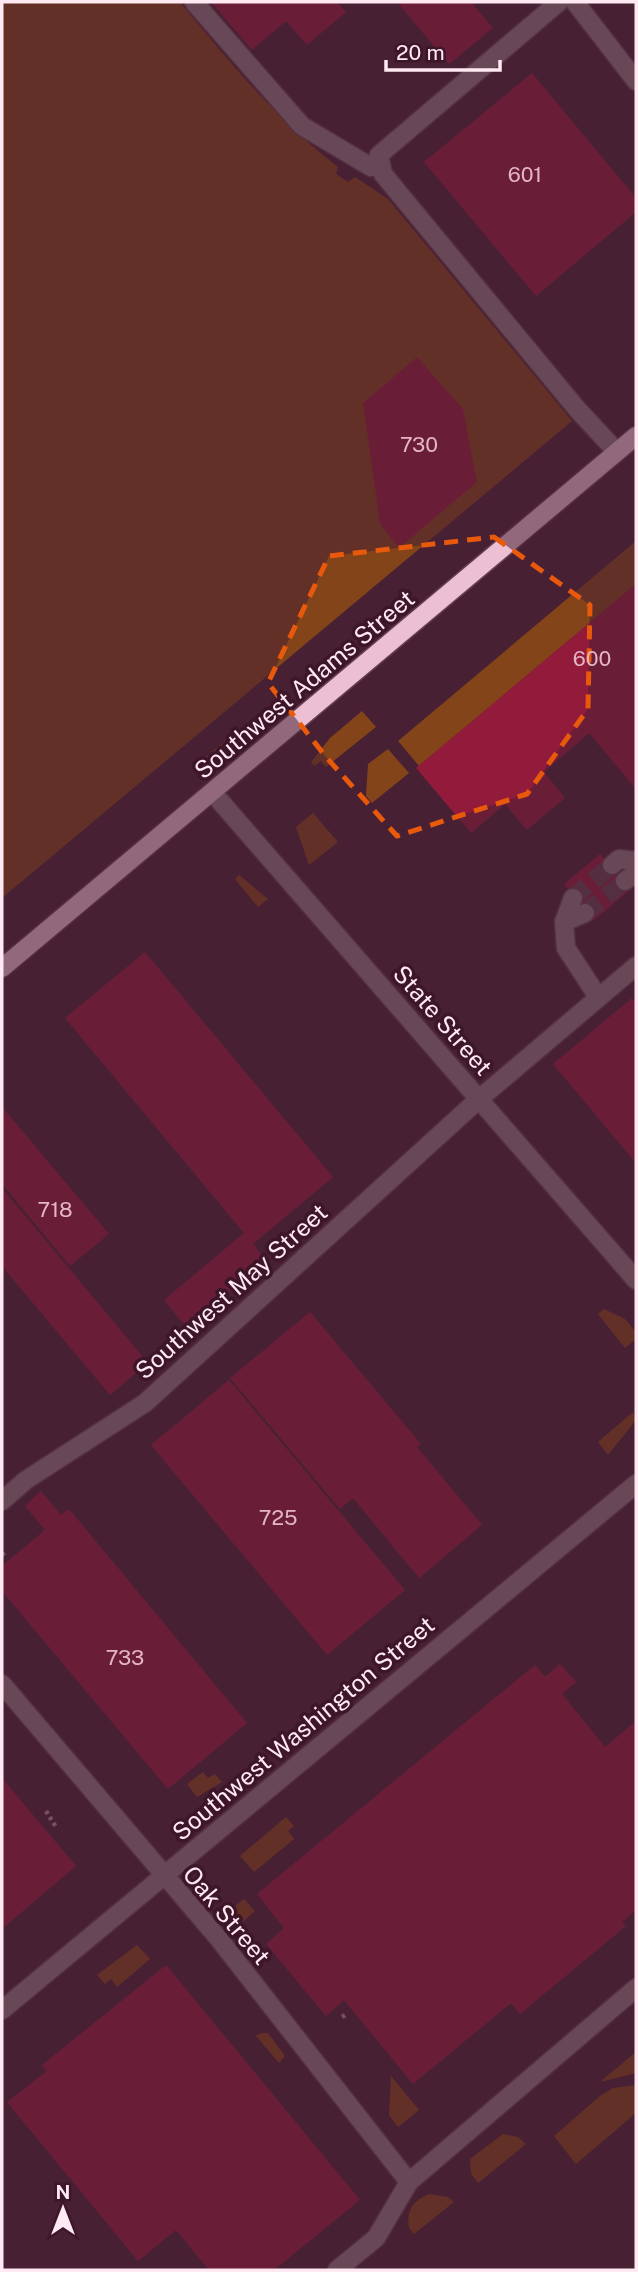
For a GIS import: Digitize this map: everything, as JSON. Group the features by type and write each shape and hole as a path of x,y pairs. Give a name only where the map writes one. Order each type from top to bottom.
{"main road":[{"name":"Southwest Adams Street","path":"2,968 636,436"}],"street":[{"path":"194,2 302,126 371,167 379,164"},
{"path":"559,2 379,155 379,164 383,174 582,415 617,452"},
{"path":"575,2 636,81"},
{"name":"State Street","path":"213,793 636,1280"},
{"path":"612,865 619,859 636,863 634,874 625,881"},
{"path":"573,898 564,922 566,948 598,998"},
{"path":"564,922 585,913"},
{"name":"Southwest May Street","path":"2,1501 26,1480 145,1403 480,1099 636,966"},
{"name":"Southwest Washington Street","path":"2,2010 636,1484"},
{"name":"Oak Street","path":"2,1684 219,1940 409,2182"},
{"path":"337,2270 376,2238 409,2182 636,1988"}],"path":[{"path":"46,1811 56,1827"}],"highlighted area":[{"path":"494,537 590,605 588,709 527,794 397,836 326,757 268,683 329,556"}],"shaded area":[{"path":"2,2 180,2 274,110 338,167 336,174 348,182 355,177 388,199 572,421 2,898"},
{"path":"636,541 636,584 419,766 398,741"},
{"path":"362,711 376,727 326,767 321,761 314,766 311,762 330,738"},
{"path":"231,736 236,741 200,771 195,766"},
{"path":"388,749 409,773 372,803 366,796 368,764"},
{"path":"313,813 338,842 309,865 296,827"},
{"path":"239,875 268,899 258,907 235,879"},
{"path":"604,1309 625,1319 636,1332 636,1339 625,1348 598,1314"},
{"path":"633,1412 636,1420 608,1455 598,1442"},
{"path":"203,1772 208,1778 215,1774 222,1782 197,1797 187,1784"},
{"path":"286,1817 294,1826 288,1831 294,1839 254,1872 240,1856"},
{"path":"244,1899 255,1911 240,1924 232,1924 227,1912"},
{"path":"137,1945 150,1959 117,1987 111,1979 105,1984 97,1975"},
{"path":"268,2033 285,2056 279,2063 256,2036"},
{"path":"636,2052 636,2073 600,2082"},
{"path":"391,2076 419,2110 398,2127 389,2115"},
{"path":"636,2085 636,2113 576,2164 554,2136 600,2096 613,2088"},
{"path":"503,2134 518,2137 526,2144 478,2183 471,2173 470,2159"},
{"path":"429,2194 448,2197 454,2202 414,2234 409,2228 410,2211 415,2203"}],"building":[{"path":"211,2 337,2 346,12 307,45 286,21 252,50"},
{"path":"397,2 471,2 493,28 449,64"},
{"path":"532,73 636,198 636,212 536,296 424,162"},
{"path":"417,357 463,409 477,482 399,548 380,524 363,403"},
{"path":"636,584 636,789 589,733 544,772 565,798 527,830 505,804 471,833 416,768"},
{"path":"600,854 630,890 594,920 564,884"},
{"path":"145,952 333,1177 253,1244 267,1261 187,1328 164,1300 244,1233 65,1018"},
{"path":"632,998 636,1004 636,1163 553,1064"},
{"path":"2,1107 109,1234 70,1266 2,1184"},
{"path":"2,1188 148,1363 110,1395 2,1266"},
{"path":"310,1312 421,1444 417,1447 482,1525 419,1578 353,1498 340,1509 230,1378"},
{"path":"229,1380 405,1590 327,1655 151,1445"},
{"path":"41,1491 61,1515 69,1509 247,1723 168,1789 2,1591 2,1566 45,1530 25,1506"},
{"path":"560,1664 576,1682 562,1694 605,1747 636,1721 636,1910 622,1922 626,1926 520,2014 511,2003 413,2084 344,2000 326,2016 266,1944 284,1928 257,1894 535,1665 545,1677"},
{"path":"2,1778 76,1866 2,1929"},
{"path":"166,1965 360,2200 274,2270 209,2270 176,2230 138,2261 7,2102 47,2071 42,2065"}],"tunnel":[{"path":"573,898 612,865"},
{"path":"585,913 625,881"}]}
